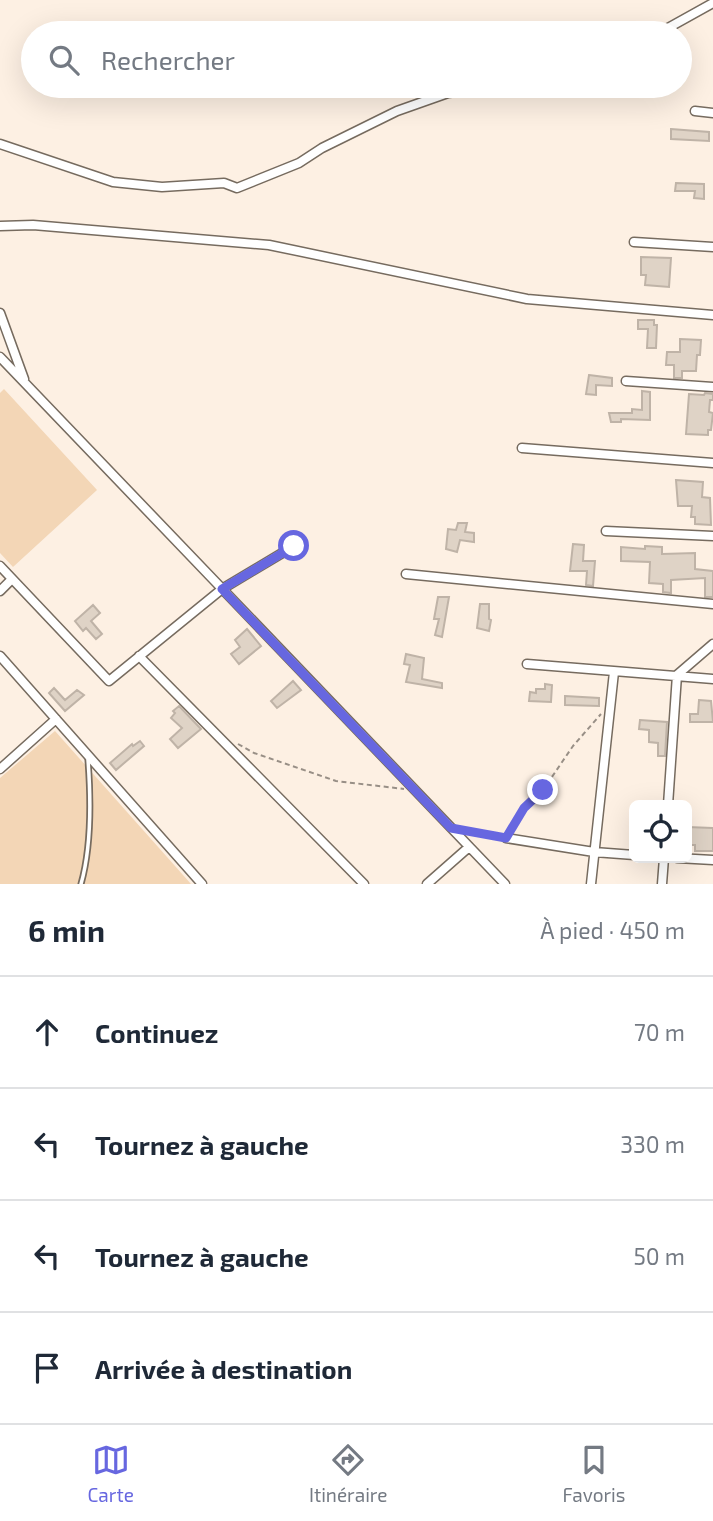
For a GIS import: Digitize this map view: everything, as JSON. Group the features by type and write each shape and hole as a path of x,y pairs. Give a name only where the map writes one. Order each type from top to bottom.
{"street":[{"path":"681,21 713,3"},
{"path":"0,144 113,183 162,187 224,183 237,188 299,163 322,148 397,111 434,98"},
{"path":"695,111 713,113"},
{"path":"0,226 33,225 269,245 527,299 713,315"},
{"path":"634,242 713,247"},
{"path":"0,313 25,383"},
{"path":"0,357 505,884"},
{"path":"626,381 713,387"},
{"path":"522,448 713,463"},
{"path":"606,531 713,536"},
{"path":"0,566 109,681 222,589 294,546"},
{"path":"405,575 713,604"},
{"path":"0,591 12,579"},
{"path":"668,800 677,675 713,644"},
{"path":"0,656 202,884"},
{"path":"139,656 364,884"},
{"path":"527,664 713,679"},
{"path":"591,884 614,672"},
{"path":"2,763 56,719"},
{"path":"506,838 629,855"},
{"path":"427,884 469,847"},
{"path":"692,859 713,860"},
{"path":"662,884 664,863"}],"lane":[{"path":"81,884 85,871 91,802 88,754"}],"path":[{"path":"451,828 506,838 524,808 543,790 573,746 610,704"},
{"path":"233,742 254,753 336,781 415,790"}],"shaded area":[{"path":"4,389 97,490 13,567 0,553 0,393"},
{"path":"55,731 191,884 0,884 0,778"}],"building":[{"path":"671,129 709,132 709,141 671,139"},
{"path":"676,183 704,184 704,199 694,198 695,191 675,191"},
{"path":"641,257 671,258 669,287 645,285 646,275 641,275"},
{"path":"638,320 654,320 654,325 657,325 656,348 647,348 648,329 638,329"},
{"path":"680,339 701,340 700,355 697,355 696,371 682,371 682,378 674,378 674,365 666,365 667,352 680,352"},
{"path":"589,375 612,378 612,386 596,385 596,395 586,394"},
{"path":"642,391 650,392 650,420 621,419 621,422 611,422 609,413 642,410"},
{"path":"689,394 713,394 709,412 713,413 711,430 708,430 708,435 686,434"},
{"path":"676,480 703,482 702,497 710,498 711,525 695,524 695,517 691,517 692,506 678,506"},
{"path":"458,523 467,523 465,532 474,533 474,542 460,540 457,552 446,549 448,529 456,530"},
{"path":"573,544 584,545 583,561 595,561 593,586 586,585 587,571 570,571"},
{"path":"645,546 662,547 662,554 695,553 695,569 713,571 713,597 705,597 705,578 671,580 671,593 663,592 663,584 649,583 650,562 621,561 621,547 645,549"},
{"path":"438,597 449,597 442,637 435,635 439,619 434,619"},
{"path":"480,604 489,604 489,631 477,628"},
{"path":"93,605 100,613 91,621 102,634 96,639 86,628 83,631 75,621"},
{"path":"247,629 261,646 239,664 231,654 240,647 235,640"},
{"path":"406,654 424,658 422,679 442,683 442,688 406,682 410,665 404,664"},
{"path":"293,681 301,690 277,708 271,701"},
{"path":"545,684 552,685 551,702 529,701 530,692 536,693 536,689 545,689"},
{"path":"54,688 65,700 77,690 84,695 65,711 49,693"},
{"path":"565,696 599,698 599,706 565,705"},
{"path":"699,700 711,701 713,722 690,722 690,714 698,714"},
{"path":"179,706 201,729 178,748 170,739 182,728 171,718 175,713 173,711"},
{"path":"640,720 667,722 665,756 658,756 658,743 649,742 649,730 639,729"},
{"path":"140,741 144,746 116,770 110,763 132,744 133,746"},
{"path":"692,827 713,828 713,851 695,851 695,845 692,845"}],"route":[{"path":"294,546 222,589 451,828 506,838 524,808 543,790"}]}
